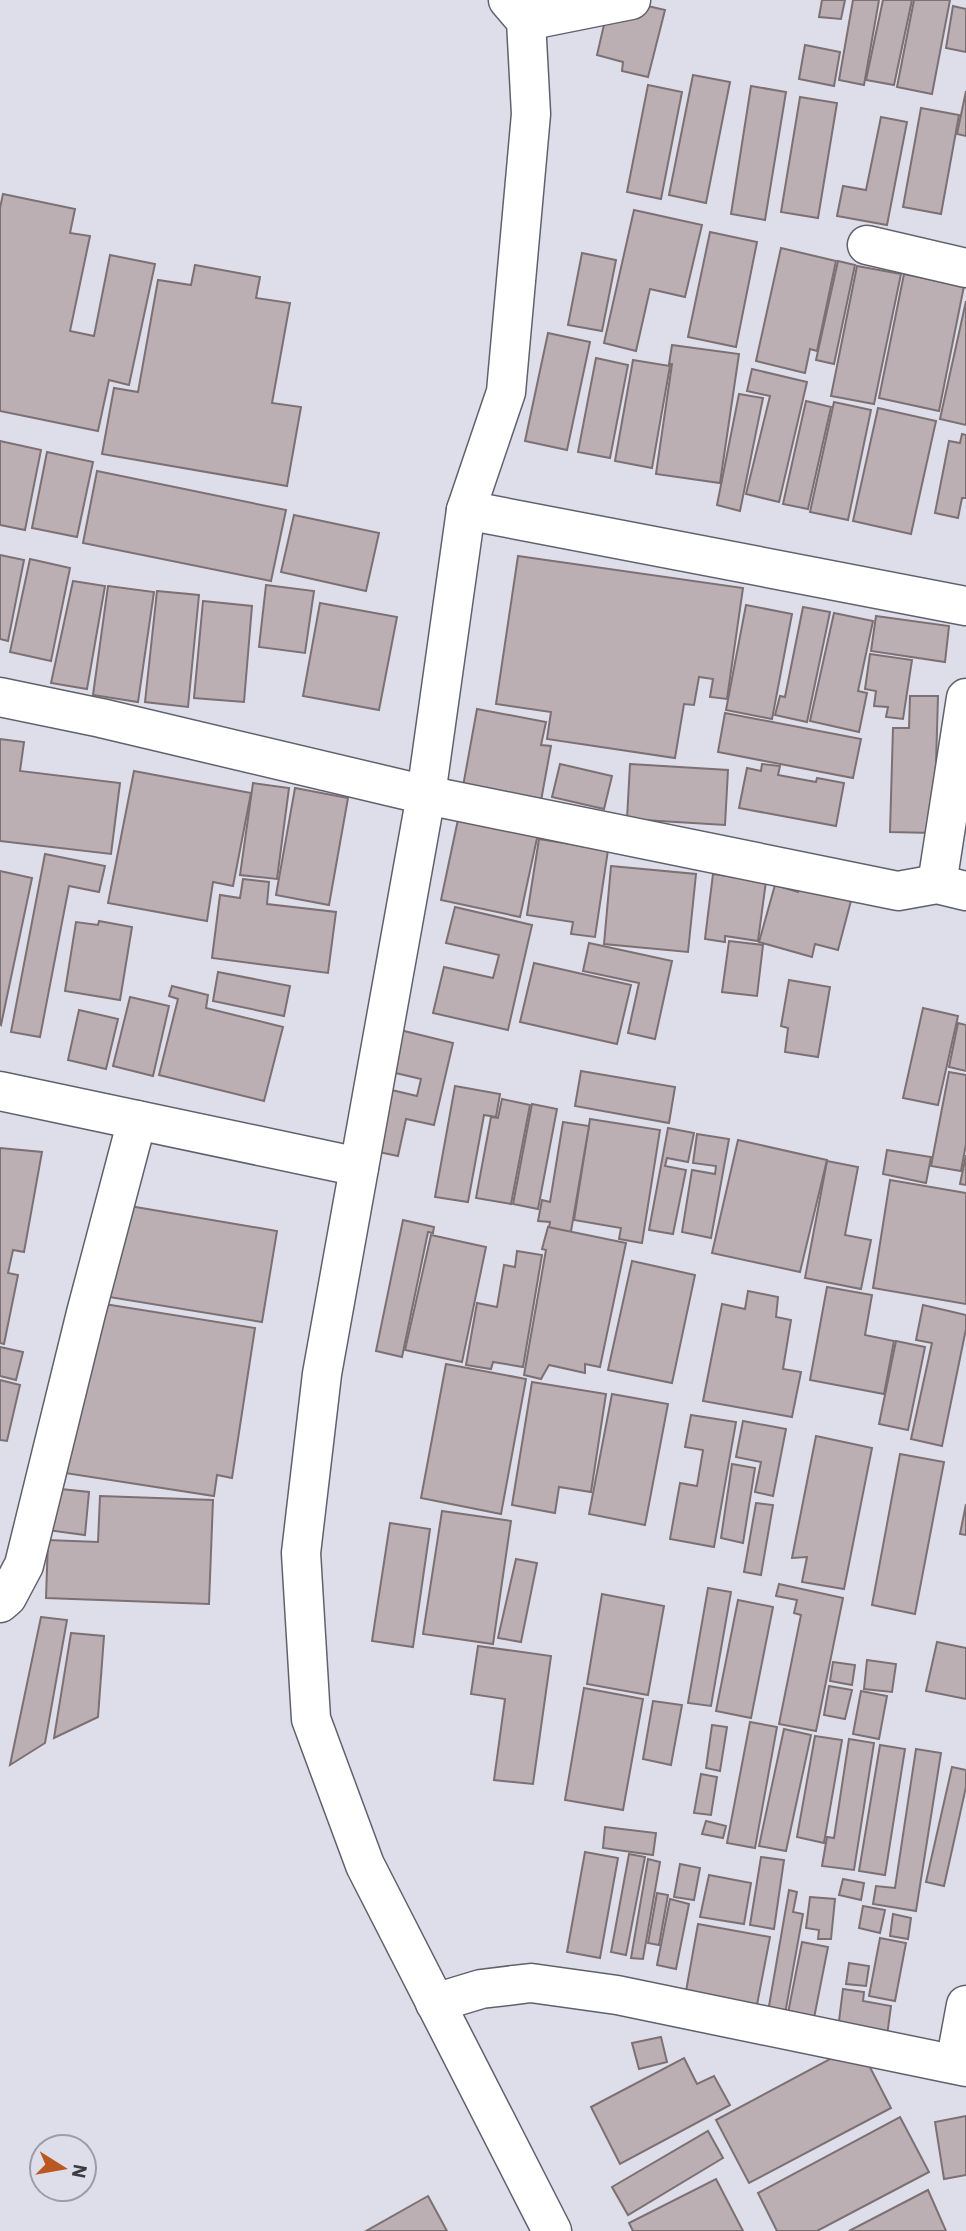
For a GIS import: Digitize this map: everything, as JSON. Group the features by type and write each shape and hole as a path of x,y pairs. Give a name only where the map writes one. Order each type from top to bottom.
{"street":[{"path":"552,2231 365,1865 311,1718 301,1553 321,1374 426,795 466,510 506,392 531,114 517,10 631,0"},
{"path":"867,245 966,268"},
{"path":"466,510 966,607"},
{"path":"0,697 101,718 426,795 898,891 952,888 966,698"},
{"path":"0,1091 359,1167"},
{"path":"0,1603 7,1597 24,1565 86,1312 137,1120"},
{"path":"435,2003 481,1989 531,1983 617,1995 960,2065 966,2005"}],"building":[{"path":"822,0 845,0 841,19 819,17"},
{"path":"853,0 879,0 864,85 839,80"},
{"path":"883,0 912,0 894,85 866,80"},
{"path":"914,0 950,0 932,94 897,87"},
{"path":"626,1 665,10 648,77 622,71 623,62 597,55 606,16"},
{"path":"953,6 966,9 966,52 946,48"},
{"path":"805,45 840,52 834,86 799,79"},
{"path":"693,75 730,82 706,203 669,195"},
{"path":"648,85 682,92 661,199 627,192"},
{"path":"751,86 786,92 765,220 731,214"},
{"path":"966,91 966,136 957,134"},
{"path":"800,97 837,103 818,218 781,212"},
{"path":"921,108 959,115 941,214 903,207"},
{"path":"881,117 907,122 887,225 837,216 843,186 866,190"},
{"path":"3,194 75,209 70,233 90,236 70,331 94,336 110,255 155,264 129,385 109,380 98,431 0,411 0,208"},
{"path":"634,210 702,225 685,297 650,289 636,351 604,343"},
{"path":"710,232 757,242 736,347 688,337"},
{"path":"781,248 836,261 817,351 810,349 805,373 756,361"},
{"path":"582,253 616,260 602,331 568,325"},
{"path":"838,261 855,265 834,364 816,360"},
{"path":"195,265 260,277 256,298 290,303 272,403 301,407 287,486 102,454 114,388 138,392 158,280 191,285"},
{"path":"857,266 901,274 874,404 831,396"},
{"path":"904,274 964,286 939,411 879,398"},
{"path":"966,301 966,425 940,419"},
{"path":"548,333 590,342 567,450 525,441"},
{"path":"672,345 739,354 720,483 656,474 672,364 669,364"},
{"path":"596,358 628,365 610,458 578,452"},
{"path":"633,360 670,366 652,468 615,461"},
{"path":"752,369 807,382 779,502 746,494 770,396 747,391"},
{"path":"739,394 763,398 740,511 717,505"},
{"path":"806,401 831,407 808,509 783,504"},
{"path":"834,402 871,410 848,520 810,512"},
{"path":"878,408 936,421 911,534 853,521"},
{"path":"962,434 966,435 966,498 962,498 958,518 935,513 949,441 960,443"},
{"path":"0,441 41,450 25,530 0,525"},
{"path":"47,452 93,462 77,537 32,528"},
{"path":"97,471 286,510 271,581 83,543"},
{"path":"294,515 379,533 366,591 281,572"},
{"path":"0,555 24,560 8,641 0,639"},
{"path":"518,556 743,588 727,699 710,697 713,679 699,677 694,705 684,704 675,758 547,739 551,712 496,704"},
{"path":"30,559 70,568 51,661 10,652"},
{"path":"73,581 105,586 87,689 51,683"},
{"path":"266,585 314,591 305,653 259,647"},
{"path":"108,586 154,592 138,702 93,695"},
{"path":"157,591 199,595 188,707 145,702"},
{"path":"203,601 252,606 244,702 194,698"},
{"path":"320,603 397,617 379,710 303,696"},
{"path":"746,605 792,614 772,719 726,710"},
{"path":"803,607 830,612 807,722 775,715 780,696 785,697"},
{"path":"834,613 873,621 858,691 867,693 859,732 810,721"},
{"path":"876,616 949,626 945,662 871,651"},
{"path":"870,654 912,660 903,719 886,717 888,707 874,706 876,691 865,689"},
{"path":"910,696 938,696 934,833 890,832 893,728 909,728"},
{"path":"477,709 546,722 541,745 551,746 540,806 462,792"},
{"path":"725,713 861,739 853,778 718,752"},
{"path":"0,739 24,742 20,771 120,783 111,854 0,841"},
{"path":"560,764 612,776 604,809 552,797"},
{"path":"630,764 728,770 725,825 627,819"},
{"path":"762,764 780,766 778,775 816,782 817,778 844,783 836,826 739,808 747,768 761,771"},
{"path":"134,771 251,793 233,886 213,882 207,921 108,903"},
{"path":"253,783 289,788 277,879 240,875"},
{"path":"295,788 348,798 329,905 276,895"},
{"path":"460,810 539,829 520,917 441,900"},
{"path":"539,839 608,850 595,937 571,934 573,922 527,915"},
{"path":"45,854 105,866 99,892 69,886 40,1037 11,1032"},
{"path":"611,866 696,874 688,952 604,944"},
{"path":"0,871 32,878 1,1025 0,1024"},
{"path":"713,874 766,881 758,941 725,936 725,942 705,939"},
{"path":"243,879 269,882 267,904 336,912 328,973 212,958 220,895 240,898"},
{"path":"800,882 852,897 838,950 815,944 812,957 759,942 775,885 798,892"},
{"path":"455,907 532,925 508,1030 433,1013 444,967 493,978 499,955 446,943"},
{"path":"99,921 132,927 120,1000 65,991 76,922 98,925"},
{"path":"729,941 763,945 757,996 722,992"},
{"path":"589,943 672,961 655,1039 628,1033 639,983 583,971"},
{"path":"534,963 631,985 617,1044 520,1022"},
{"path":"218,972 290,986 284,1016 213,1001"},
{"path":"789,980 830,987 818,1057 785,1052 788,1028 781,1026"},
{"path":"172,986 208,995 206,1008 283,1027 264,1101 159,1075 178,999 169,996"},
{"path":"130,997 169,1006 153,1076 113,1066"},
{"path":"923,1008 958,1016 938,1105 903,1098"},
{"path":"79,1010 118,1019 106,1069 68,1060"},
{"path":"958,1023 966,1025 966,1071 949,1067"},
{"path":"396,1029 453,1043 434,1125 406,1119 398,1156 369,1150 383,1088 417,1096 421,1079 387,1071"},
{"path":"581,1071 675,1087 669,1123 575,1106"},
{"path":"949,1072 966,1075 966,1144 961,1171 931,1166"},
{"path":"455,1086 500,1094 496,1117 484,1115 468,1202 435,1197"},
{"path":"502,1099 530,1105 511,1204 476,1198 491,1117 498,1118"},
{"path":"532,1104 557,1109 538,1209 513,1204"},
{"path":"590,1119 660,1130 642,1243 619,1239 621,1228 574,1220"},
{"path":"563,1122 589,1126 570,1237 548,1233 550,1222 538,1221 542,1200 550,1202"},
{"path":"668,1128 694,1133 688,1162 667,1158 665,1166 686,1170 673,1234 649,1230"},
{"path":"697,1134 729,1139 711,1238 682,1232 692,1170 715,1174 716,1166 693,1163"},
{"path":"738,1140 827,1160 800,1272 712,1253"},
{"path":"0,1148 42,1152 24,1252 13,1250 8,1273 18,1275 4,1344 0,1343"},
{"path":"887,1150 931,1157 926,1183 883,1174"},
{"path":"966,1155 966,1185 960,1184"},
{"path":"827,1161 858,1167 845,1235 871,1240 861,1289 805,1278"},
{"path":"890,1180 966,1193 966,1304 873,1288"},
{"path":"118,1204 277,1231 262,1322 103,1296"},
{"path":"403,1220 434,1227 433,1233 428,1232 402,1357 376,1351"},
{"path":"548,1227 626,1243 600,1367 585,1364 585,1373 549,1365 541,1379 524,1375 546,1250 542,1249"},
{"path":"431,1235 486,1247 462,1362 405,1350"},
{"path":"517,1251 542,1255 523,1367 493,1362 491,1369 466,1365 477,1303 497,1307 504,1265 515,1267"},
{"path":"632,1261 695,1275 672,1383 608,1370"},
{"path":"827,1287 872,1295 865,1335 894,1341 884,1394 810,1380"},
{"path":"748,1291 778,1297 776,1317 791,1320 783,1369 801,1372 792,1417 703,1401 722,1304 745,1309"},
{"path":"92,1302 255,1328 232,1478 217,1475 214,1496 65,1473"},
{"path":"923,1305 966,1315 966,1329 942,1446 911,1439 932,1343 916,1340"},
{"path":"896,1341 925,1347 908,1430 879,1424"},
{"path":"0,1347 23,1352 16,1380 0,1376"},
{"path":"446,1364 526,1379 501,1514 421,1498"},
{"path":"0,1380 20,1385 7,1441 0,1440"},
{"path":"532,1382 606,1394 591,1492 559,1487 555,1513 512,1505"},
{"path":"612,1394 668,1404 645,1525 589,1514"},
{"path":"691,1415 736,1422 714,1547 670,1539 680,1483 697,1486 703,1450 685,1447"},
{"path":"743,1421 786,1429 773,1496 755,1492 761,1462 736,1457"},
{"path":"816,1436 872,1448 844,1589 802,1582 807,1557 792,1558"},
{"path":"900,1454 944,1462 915,1614 872,1605"},
{"path":"732,1464 755,1468 743,1543 721,1538"},
{"path":"51,1488 89,1492 85,1535 47,1530"},
{"path":"100,1496 213,1500 209,1604 46,1598 48,1540 98,1542"},
{"path":"756,1503 773,1505 761,1575 744,1572"},
{"path":"966,1504 966,1535 960,1534"},
{"path":"442,1511 511,1521 493,1644 423,1634"},
{"path":"390,1523 430,1529 413,1647 372,1641"},
{"path":"516,1559 537,1563 521,1642 498,1638"},
{"path":"779,1584 843,1598 816,1731 779,1724 801,1615 794,1613 797,1600 776,1596"},
{"path":"708,1588 731,1592 711,1706 688,1703"},
{"path":"602,1594 664,1606 648,1695 587,1684"},
{"path":"738,1600 773,1607 751,1718 716,1711"},
{"path":"41,1617 67,1620 45,1743 10,1765"},
{"path":"71,1633 104,1636 98,1717 54,1738"},
{"path":"937,1642 966,1648 966,1699 926,1691"},
{"path":"478,1646 551,1656 533,1784 494,1780 505,1699 471,1694"},
{"path":"867,1660 896,1664 892,1692 864,1689"},
{"path":"833,1662 855,1665 852,1685 830,1681"},
{"path":"829,1686 852,1690 845,1719 824,1715"},
{"path":"584,1688 643,1699 623,1810 565,1800"},
{"path":"861,1691 887,1696 879,1739 853,1734"},
{"path":"653,1701 682,1705 671,1765 643,1759"},
{"path":"750,1722 777,1727 755,1848 727,1843"},
{"path":"712,1725 727,1727 720,1771 706,1768"},
{"path":"784,1729 811,1735 786,1851 759,1846"},
{"path":"815,1736 842,1740 824,1843 797,1837"},
{"path":"849,1739 874,1743 854,1870 822,1866 827,1837 834,1838"},
{"path":"880,1745 905,1749 885,1875 859,1871"},
{"path":"916,1749 941,1753 916,1911 873,1904 876,1886 895,1888"},
{"path":"952,1767 966,1770 966,1787 944,1886 926,1882"},
{"path":"701,1774 717,1777 711,1815 694,1813"},
{"path":"706,1821 726,1826 723,1838 702,1834"},
{"path":"605,1827 656,1833 653,1855 603,1848"},
{"path":"585,1852 618,1858 600,1958 567,1952"},
{"path":"629,1854 645,1857 626,1955 611,1952"},
{"path":"761,1857 784,1860 774,1929 750,1925"},
{"path":"648,1859 660,1862 643,1959 631,1958"},
{"path":"680,1864 700,1868 694,1900 674,1897"},
{"path":"709,1875 751,1883 744,1924 700,1917"},
{"path":"843,1879 864,1883 861,1900 839,1895"},
{"path":"789,1890 797,1892 793,1912 803,1914 785,2014 768,2012"},
{"path":"657,1893 668,1895 659,1945 648,1943"},
{"path":"810,1897 835,1899 831,1939 818,1939 819,1930 806,1928"},
{"path":"670,1899 689,1904 676,1969 657,1965"},
{"path":"863,1906 885,1910 880,1933 859,1928"},
{"path":"893,1914 911,1918 908,1939 890,1936"},
{"path":"698,1924 770,1937 756,2010 685,1997"},
{"path":"880,1938 906,1943 895,2001 869,1996"},
{"path":"802,1942 828,1947 814,2018 788,2013"},
{"path":"849,1963 869,1966 866,1986 846,1984"},
{"path":"843,1989 864,1992 863,2001 891,2006 887,2036 838,2029"},
{"path":"661,2037 667,2062 639,2069 632,2043"},
{"path":"858,2044 891,2108 749,2183 716,2120"},
{"path":"684,2058 697,2084 714,2076 730,2105 620,2164 591,2107"},
{"path":"966,2116 966,2175 944,2179 935,2122"},
{"path":"900,2117 929,2172 817,2231 777,2231 758,2193"},
{"path":"708,2131 723,2158 628,2215 612,2187"},
{"path":"716,2179 743,2231 633,2231 629,2223"},
{"path":"928,2190 946,2231 849,2231"},
{"path":"428,2196 447,2231 366,2231"}]}
